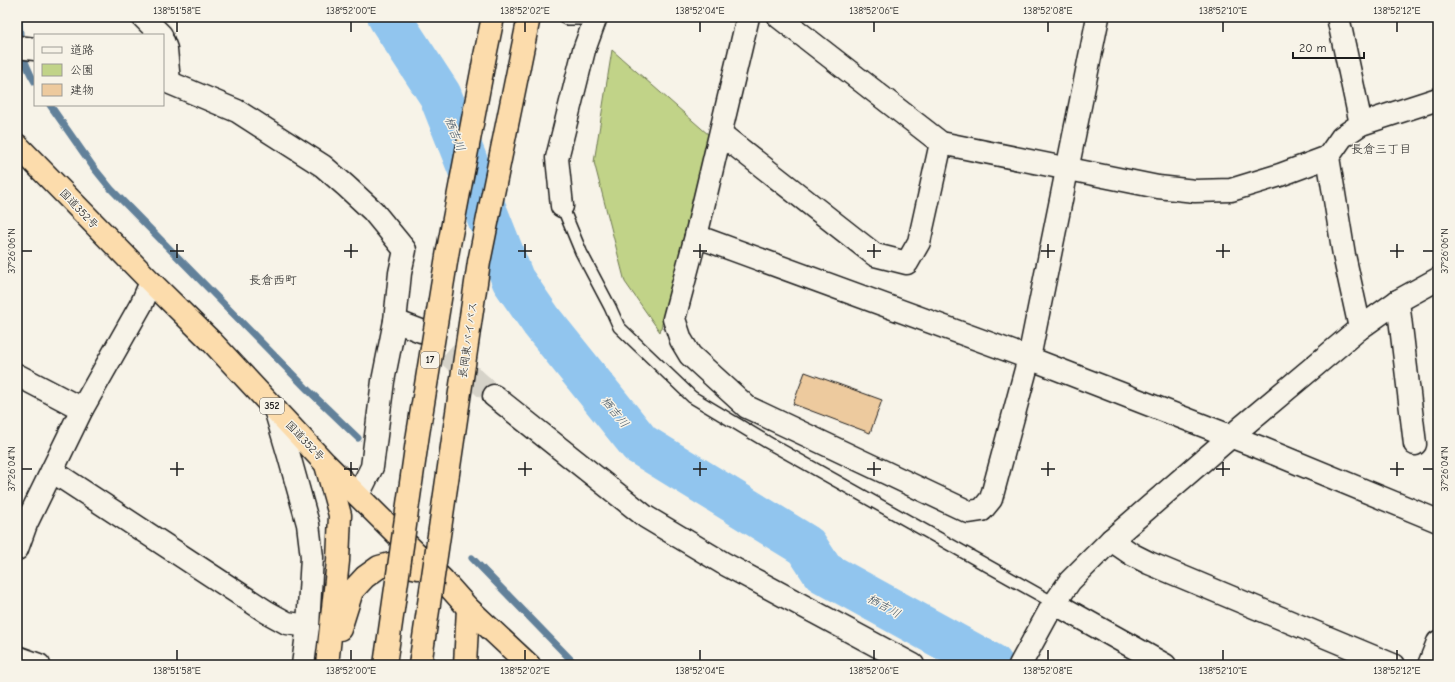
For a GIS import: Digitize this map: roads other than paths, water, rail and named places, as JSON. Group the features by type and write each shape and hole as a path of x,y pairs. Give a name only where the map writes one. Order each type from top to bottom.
{"highway":[{"name":"17","path":"385,665 418,434 448,250 484,56 493,17"},
{"name":"長岡東バイパス","path":"420,665 479,262 529,17"},
{"name":"国道352号","path":"17,145 213,343 325,463 443,580 468,608 529,665"},
{"path":"325,463 340,515 338,561 327,665"},
{"path":"333,665 339,634 352,591 365,577 379,567 394,563 425,570 443,580"},
{"path":"464,665 468,608"}],"street":[{"path":"143,17 160,34"},
{"path":"748,17 721,134 674,319 681,340 690,355 748,407 969,512 982,510 991,499 1029,358 1098,17"},
{"path":"779,17 941,142 1158,187 1195,191 1231,190 1280,175 1328,157 1342,137 1361,124 1438,99"},
{"path":"1338,17 1361,124"},
{"path":"562,206 557,158 584,50 596,18"},
{"path":"164,44 166,49 166,81 237,111 323,166 372,211 405,250 400,273 395,321 384,381 372,467 358,495"},
{"path":"721,134 876,255 908,263 919,242 941,142"},
{"path":"1328,157 1344,255 1360,328"},
{"path":"696,236 1029,358 1232,436 1438,520"},
{"path":"1020,665 1052,606 1070,581 1111,540 1360,328 1398,301 1438,279"},
{"path":"17,549 22,522 52,471 82,408 142,303 151,282"},
{"path":"1398,301 1416,444"},
{"path":"395,321 422,331"},
{"path":"17,375 82,408"},
{"path":"494,396 646,518 723,563 913,665"},
{"path":"275,409 308,524 312,557 308,626 303,665"},
{"path":"52,471 267,612 287,623 308,626"},
{"path":"1111,540 1133,555 1149,563 1393,665"},
{"path":"1052,606 1166,665"},
{"path":"1429,665 1438,642"},
{"path":"17,657 39,665"}],"lane":[{"path":"566,19 596,18"},
{"path":"562,206 581,252 619,327 692,397 767,442 1052,606"}],"waterway":[{"path":"19,17 22,51 30,74 34,80"},
{"name":"栖吉川","path":"389,17 440,95 513,280 542,322 640,444 806,546 823,572 992,665"},
{"path":"51,106 94,168 111,189 307,389 358,438"},
{"path":"472,558 576,665"}],"tunnel":[{"path":"421,331 494,396"}],"district":[{"name":"長倉三丁目","path":"1381,149"},
{"name":"長倉西町","path":"273,280"}]}
